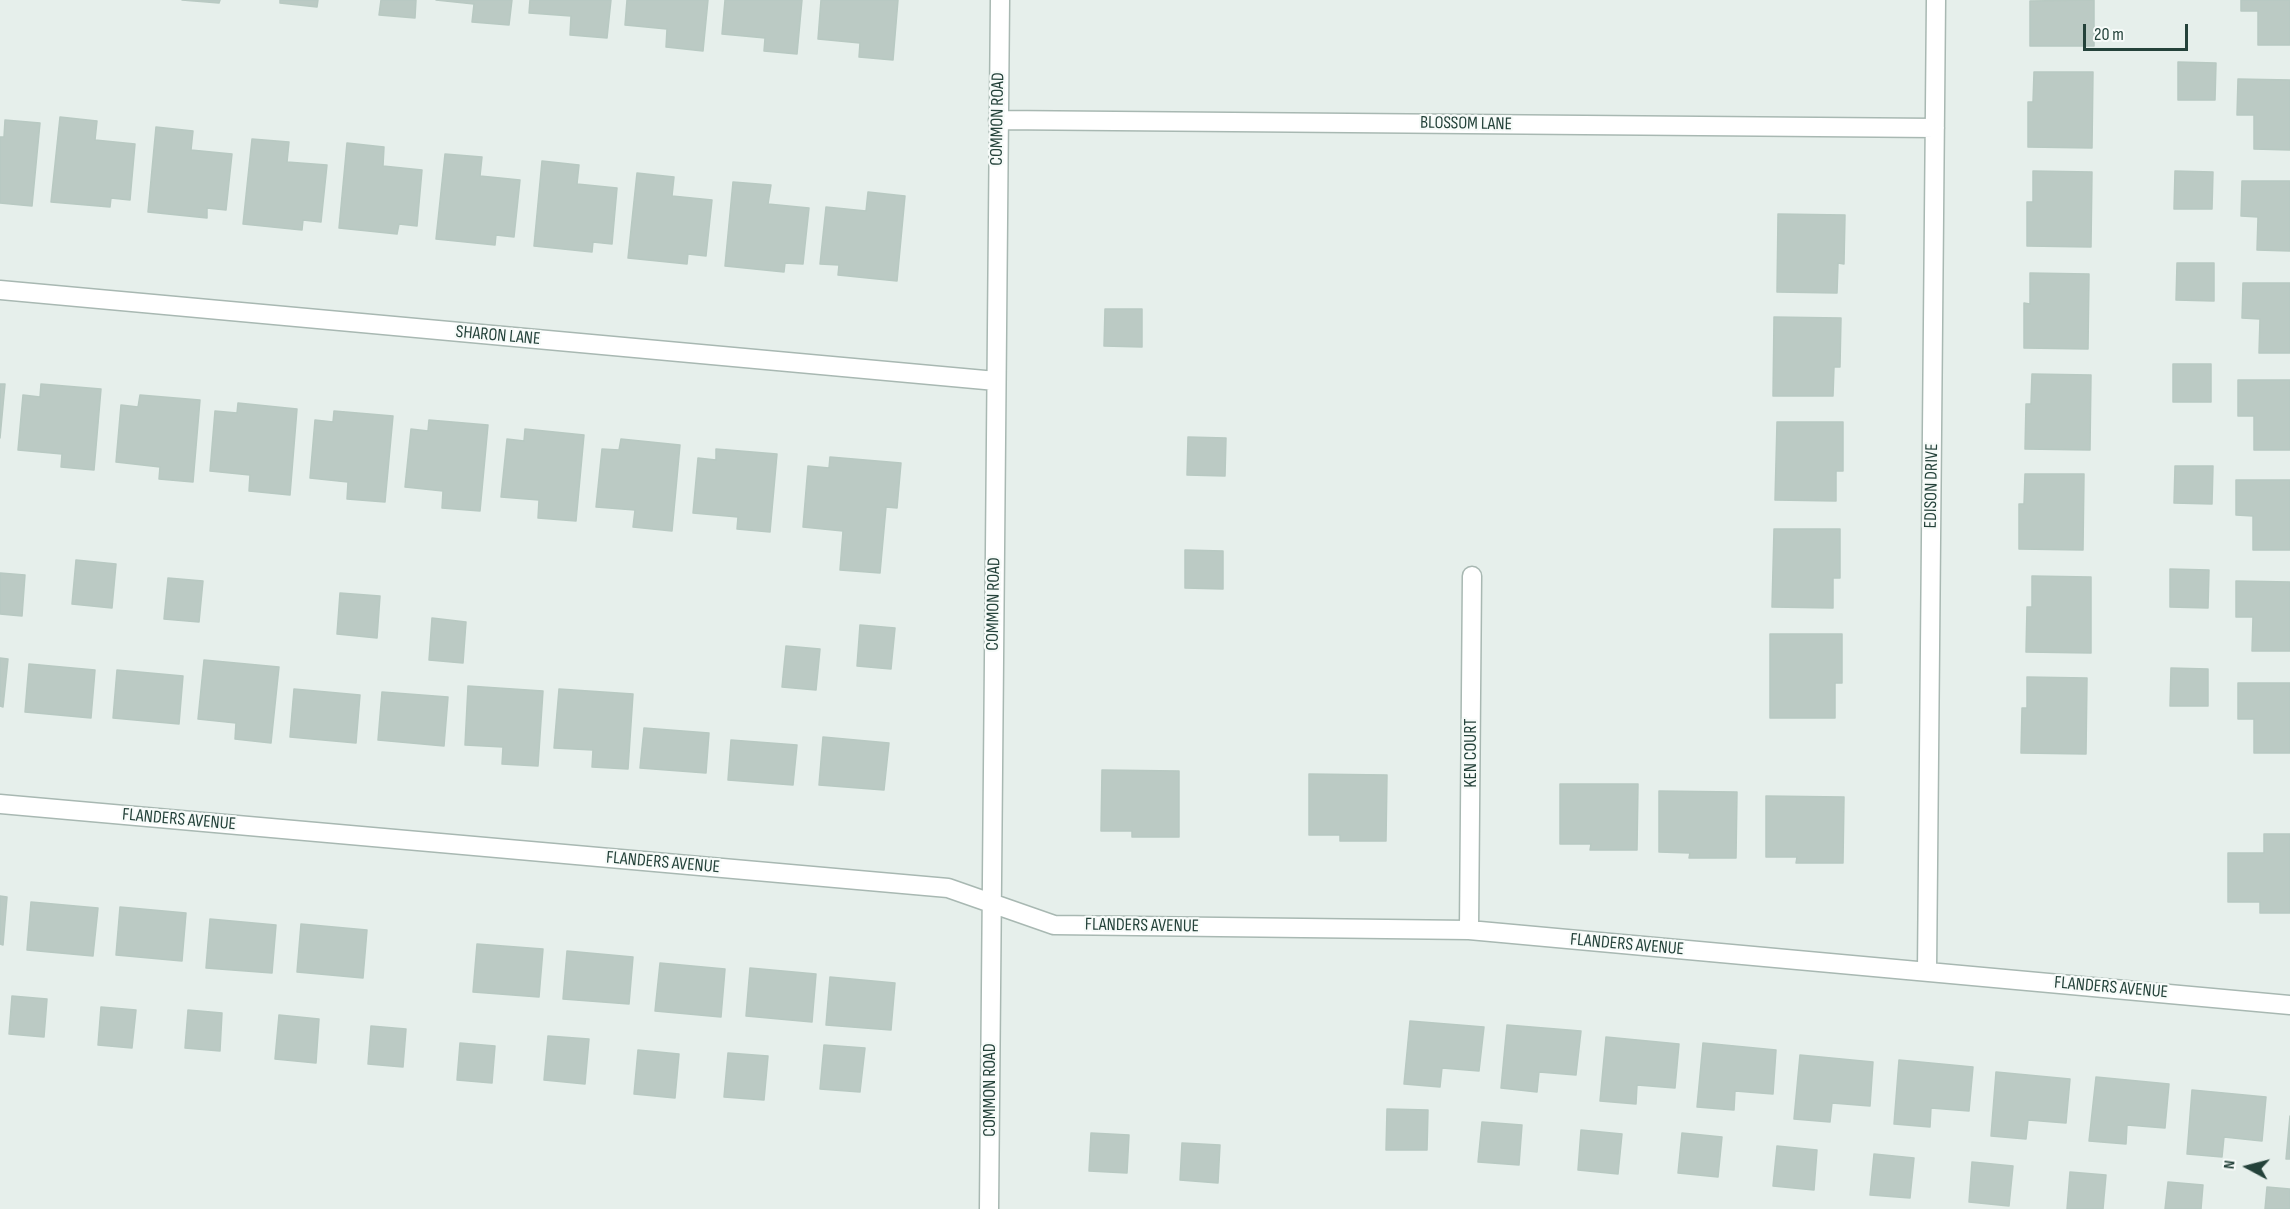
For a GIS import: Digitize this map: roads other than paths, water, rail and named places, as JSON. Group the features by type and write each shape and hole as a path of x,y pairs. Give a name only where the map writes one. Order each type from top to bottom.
{"street":[{"name":"COMMON ROAD","path":"989,1209 1000,0"},
{"name":"EDISON DRIVE","path":"1927,971 1936,0"},
{"name":"BLOSSOM LANE","path":"998,120 1935,128"},
{"name":"SHARON LANE","path":"0,290 996,381"},
{"name":"KEN COURT","path":"1469,930 1472,576"},
{"name":"FLANDERS AVENUE","path":"0,804 948,888 1054,925 1469,930 2290,1005"}]}
